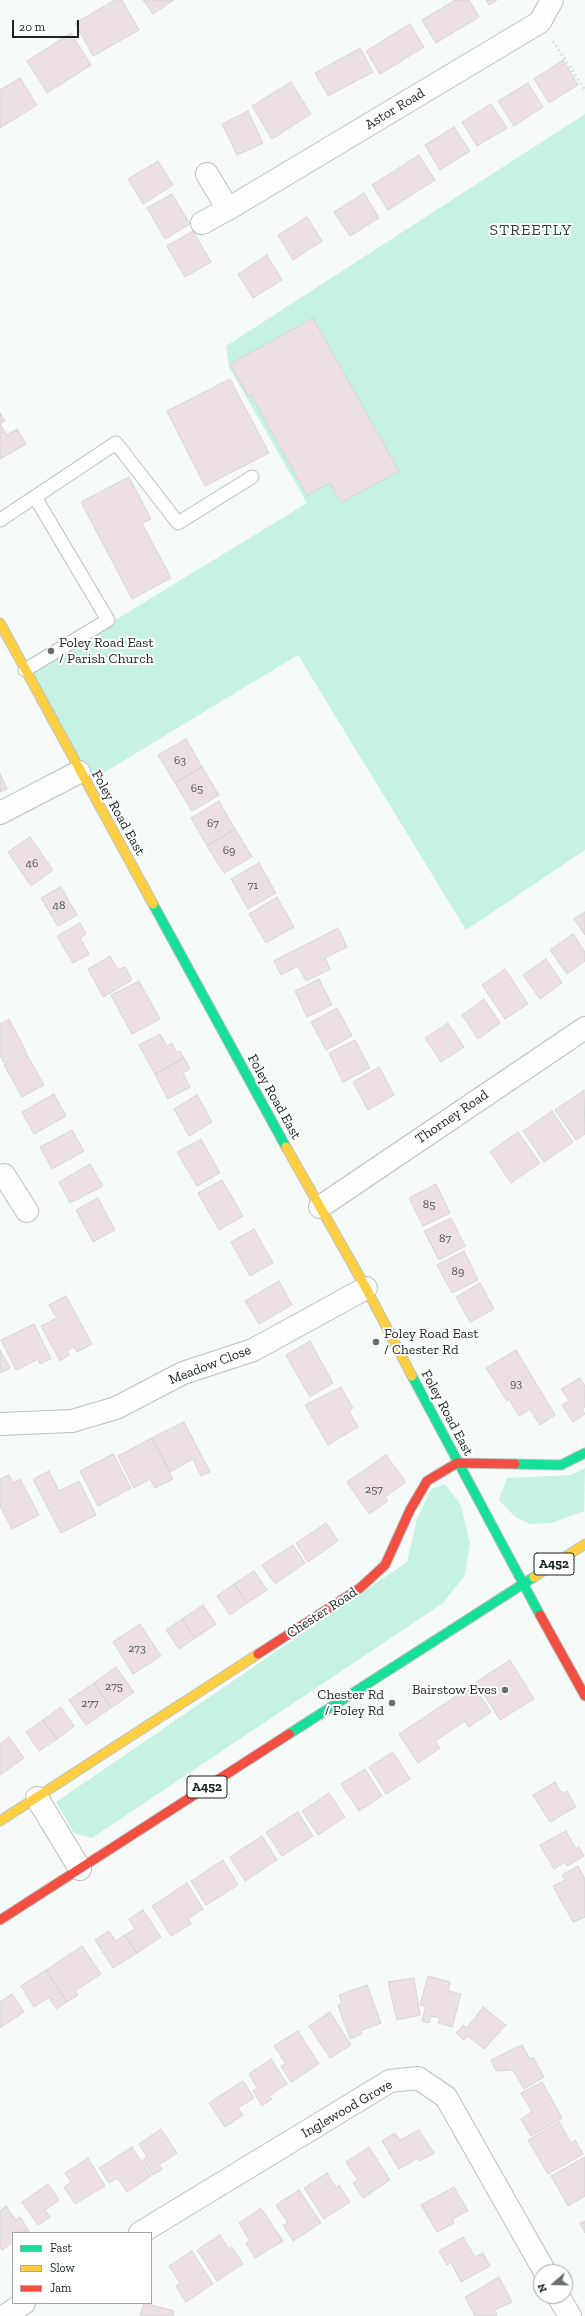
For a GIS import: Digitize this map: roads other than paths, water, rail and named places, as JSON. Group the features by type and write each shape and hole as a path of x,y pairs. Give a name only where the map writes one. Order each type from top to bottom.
{"main road":[{"name":"Foley Road East","path":"0,622 80,772 366,1288 458,1463 585,1696"},
{"path":"458,1463 561,1465 585,1454"},
{"name":"Chester Road","path":"0,1821 360,1588 385,1564 410,1510 426,1482 458,1463"},
{"name":"A452","path":"0,1920 585,1544"}],"street":[{"name":"Astor Road","path":"202,223 228,209 540,22 552,0"},
{"path":"207,174 228,209"},
{"path":"0,813 80,772"},
{"name":"Thorney Road","path":"320,1207 585,1028"},
{"path":"1,1174 26,1211"},
{"name":"Meadow Close","path":"0,1424 72,1421 116,1408 183,1373 252,1350 366,1288"},
{"path":"37,1798 80,1868"},
{"name":"Inglewood Grove","path":"142,2232 390,2081 418,2078 446,2097 540,2264"},
{"path":"563,2304 570,2316"}],"lane":[{"path":"0,520 116,443 178,523 252,477"},
{"path":"25,670 108,620 35,498"}],"place":[{"name":"Foley Road East / Parish Church","path":"51,651"},
{"name":"Foley Road East / Chester Rd","path":"376,1342"},
{"name":"Bairstow Eves","path":"505,1690"},
{"name":"Chester Rd / Foley Rd","path":"392,1703"}],"district":[{"name":"STREETLY","path":"531,230"}]}
